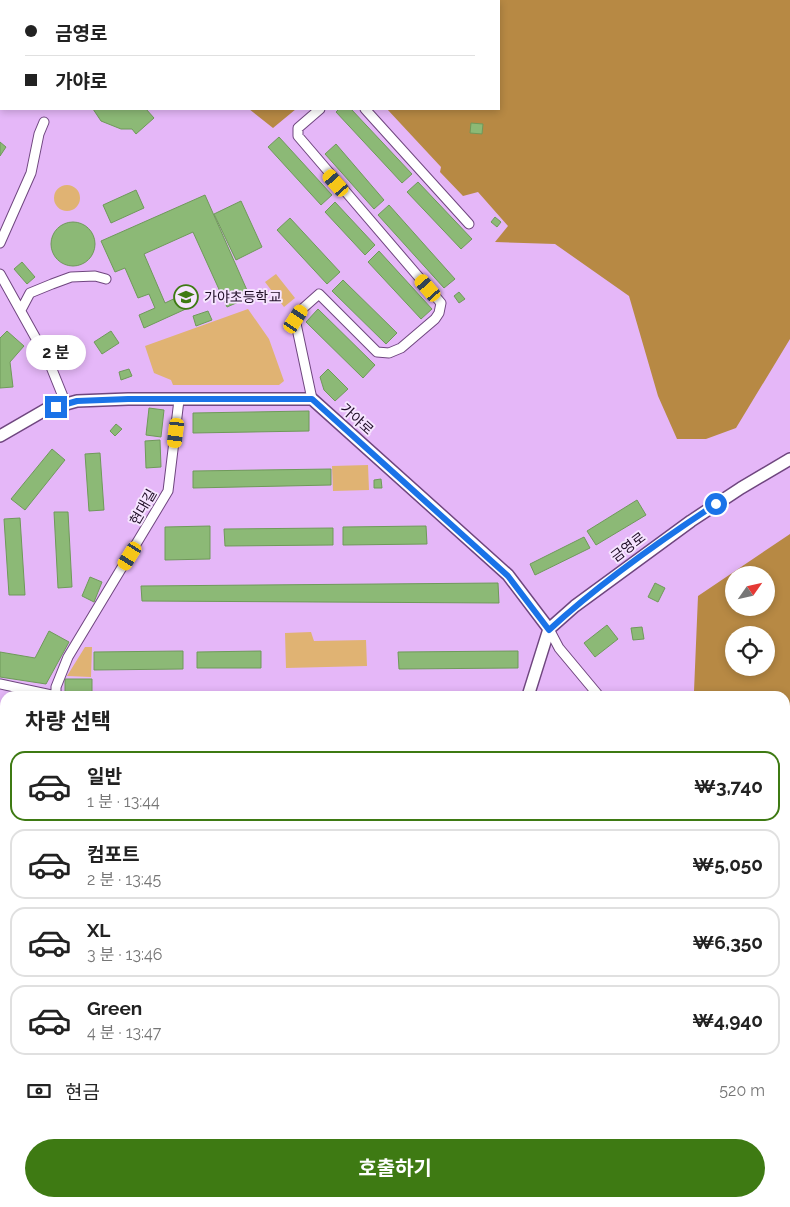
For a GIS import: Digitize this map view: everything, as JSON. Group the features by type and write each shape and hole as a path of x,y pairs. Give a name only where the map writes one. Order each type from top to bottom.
{"street":[{"path":"0,436 45,410 77,401 312,399 296,319 301,310 319,294 377,352 389,353 406,345 435,319 439,313 441,303 298,136 298,128 319,110"},
{"path":"366,110 469,224"},
{"path":"0,243 31,173 39,134 44,122"},
{"path":"0,274 49,362 66,404"},
{"path":"21,310 30,293 70,277 95,276 106,279"},
{"name":"가야로","path":"312,399 508,576 549,630 559,648 595,691"},
{"name":"현대길","path":"56,691 68,657 168,491 180,400"},
{"name":"금영로","path":"530,691 549,630 575,606 654,547 741,488 790,459"},
{"path":"0,684 33,691"}],"shaded area":[{"path":"500,0 790,0 790,339 736,428 706,439 677,439 658,396 629,296 555,244 495,242 508,226 478,192 463,196 440,172 441,167 388,110 500,110"},
{"path":"250,110 295,110 273,128"},
{"path":"67,185 76,189 80,198 76,207 67,211 58,207 54,198 58,189"},
{"path":"276,274 295,298 284,307 265,282"},
{"path":"248,309 269,339 284,381 279,385 173,385 171,380 154,373 145,346"},
{"path":"368,465 369,490 333,491 332,466"},
{"path":"790,534 790,691 694,691 698,596 725,578 725,616 775,616 775,566 743,566"},
{"path":"311,632 314,641 366,640 367,666 286,668 285,633"},
{"path":"85,647 92,647 91,677 67,676"}],"building":[{"path":"94,110 147,110 154,118 136,134 132,129 121,129 101,121"},
{"path":"338,110 352,110 412,174 402,183 336,112"},
{"path":"471,123 483,124 482,134 470,133"},
{"path":"279,137 332,195 321,205 268,147"},
{"path":"0,142 6,147 0,156"},
{"path":"336,144 384,200 374,209 325,154"},
{"path":"418,182 472,239 461,249 407,192"},
{"path":"136,190 144,208 111,223 103,205"},
{"path":"205,195 250,297 227,307 193,232 144,254 165,303 182,295 188,308 144,328 139,315 155,308 149,294 138,298 125,268 115,272 101,241"},
{"path":"241,201 262,247 236,260 214,214"},
{"path":"335,202 375,245 365,255 325,212"},
{"path":"389,205 455,279 444,288 378,215"},
{"path":"495,217 501,222 497,227 491,222"},
{"path":"290,218 340,272 327,284 277,230"},
{"path":"69,222 77,222 89,228 95,244 89,260 77,266 69,266 57,260 51,248 51,240 57,228"},
{"path":"379,251 432,309 421,319 368,262"},
{"path":"22,262 35,277 27,284 14,269"},
{"path":"343,280 397,333 386,344 332,291"},
{"path":"459,292 465,299 459,303 454,296"},
{"path":"318,309 375,365 363,378 306,322"},
{"path":"208,311 212,320 196,326 193,316"},
{"path":"7,331 24,346 10,362 13,387 0,388 0,338"},
{"path":"111,331 119,343 102,354 94,342"},
{"path":"129,369 132,376 121,380 119,372"},
{"path":"328,369 348,389 335,401 324,390 320,377"},
{"path":"149,408 164,410 161,437 146,435"},
{"path":"309,411 309,431 193,433 193,413"},
{"path":"116,424 122,429 115,436 110,431"},
{"path":"160,440 161,467 146,468 145,441"},
{"path":"52,449 65,460 25,510 11,499"},
{"path":"100,453 104,510 89,511 85,454"},
{"path":"331,469 331,485 193,488 193,471"},
{"path":"381,479 382,488 374,488 374,480"},
{"path":"637,500 646,515 596,545 587,531"},
{"path":"54,512 68,512 72,587 58,588"},
{"path":"20,518 25,595 9,595 4,519"},
{"path":"210,526 210,559 165,560 165,527"},
{"path":"426,526 427,544 343,545 343,527"},
{"path":"333,528 333,545 225,546 224,529"},
{"path":"584,537 590,548 535,575 530,564"},
{"path":"90,577 102,582 94,602 82,596"},
{"path":"498,583 499,603 142,601 141,586"},
{"path":"655,583 665,588 658,602 648,597"},
{"path":"607,625 618,639 595,657 584,643"},
{"path":"642,627 644,639 633,640 631,628"},
{"path":"49,631 69,642 46,684 0,677 0,652 35,658"},
{"path":"183,651 183,669 94,670 94,652"},
{"path":"261,651 261,668 197,668 197,652"},
{"path":"518,651 518,668 399,669 398,652"},
{"path":"65,679 92,679 92,691 65,691"}],"place":[{"name":"가야초등학교","path":"186,297"}],"route":[{"path":"56,407 77,401 128,399 312,399 508,576 549,630 575,606 646,552 716,504"}]}
